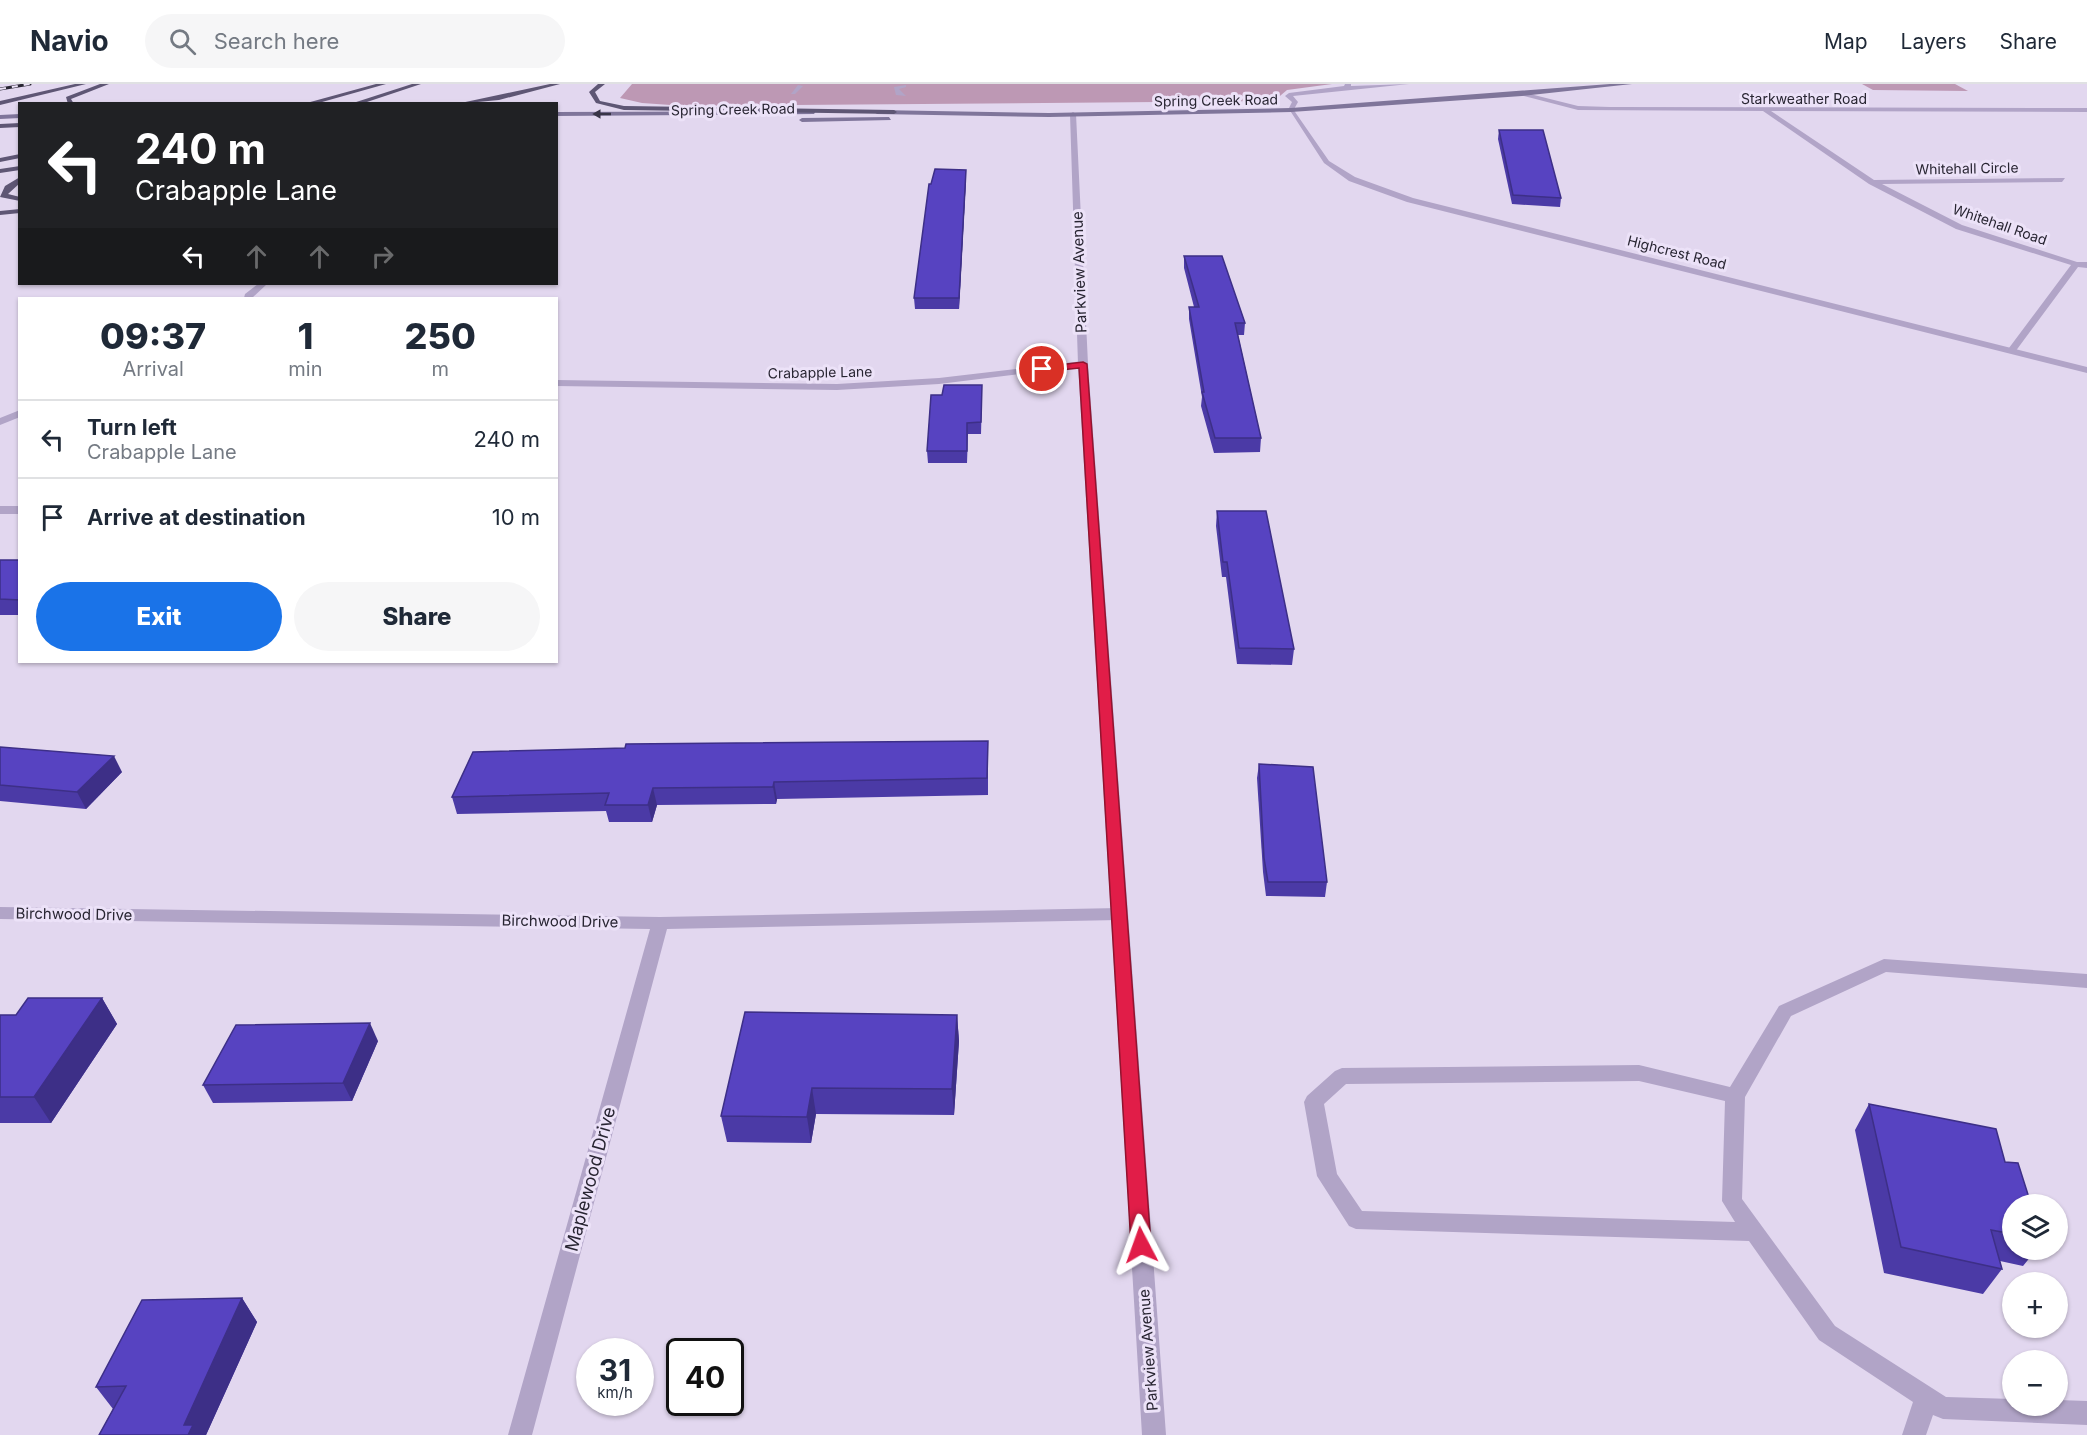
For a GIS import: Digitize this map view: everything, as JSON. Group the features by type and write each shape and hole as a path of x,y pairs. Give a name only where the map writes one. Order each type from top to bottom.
{"main road":[{"path":"0,103 83,84"},
{"path":"70,102 69,98 77,93 106,84"},
{"path":"320,100 360,84"},
{"path":"313,102 383,84"},
{"path":"472,102 557,84"},
{"path":"602,84 592,92 598,102 624,108 894,112"},
{"name":"Spring Creek Road","path":"662,122 893,120 1018,115 1292,110 1629,84"},
{"path":"359,102 419,85"},
{"name":"Spring Creek Road","path":"558,114 894,112 1018,115"},
{"path":"0,117 18,116"},
{"path":"0,125 18,125"},
{"path":"0,158 18,155"},
{"path":"0,171 18,168"},
{"path":"18,180 3,195 18,199"},
{"path":"0,213 18,211"}],"street":[{"path":"1292,110 1295,102 1288,96 1291,94 1348,86 1406,84"},
{"path":"793,93 800,86"},
{"path":"903,95 898,94 896,88 904,86"},
{"name":"Starkweather Road","path":"1522,94 1578,108 2087,110"},
{"name":"Highcrest Road","path":"1292,110 1326,162 1352,179 1410,200 2087,369"},
{"name":"Whitehall Road","path":"1765,110 1872,183 1959,227 2076,264 2087,264"},
{"name":"Parkview Avenue","path":"1073,114 1083,364 1154,1435"},
{"name":"Whitehall Circle","path":"1872,183 2062,180"},
{"path":"2012,350 2076,264"},
{"path":"248,297 262,285"},
{"name":"Crabapple Lane","path":"558,382 837,387 939,381 1083,364"},
{"path":"0,422 18,414"},
{"path":"0,510 18,510"},
{"name":"Birchwood Drive","path":"0,913 660,923 1119,914"},
{"name":"Maplewood Drive","path":"520,1435 660,923"},
{"path":"2087,981 1884,965 1785,1011 1735,1095 1732,1201 1827,1333 1943,1408 2087,1413"},
{"path":"1735,1095 1639,1073 1342,1076 1314,1102 1327,1176 1356,1220 1754,1232"},
{"path":"1914,1435 1927,1397"}],"shaded area":[{"path":"632,84 1332,84 1287,90 1274,101 685,106 642,103 620,98"},
{"path":"1862,84 1955,84 1968,91 1873,90"}],"building":[{"path":"1499,130 1543,130 1561,198 1513,195"},
{"path":"935,169 966,170 959,298 914,298 929,184 931,184"},
{"path":"1184,256 1222,256 1245,323 1235,323 1261,438 1215,438 1202,392 1204,392 1189,307 1199,307"},
{"path":"944,385 982,385 981,422 967,423 967,451 927,451 931,395 942,395"},
{"path":"1217,511 1266,511 1294,649 1239,648 1227,562 1223,562"},
{"path":"0,560 18,560 18,600 0,599"},
{"path":"988,741 987,778 774,782 773,787 653,788 648,805 605,805 609,793 452,797 473,752 625,748 626,744"},
{"path":"0,747 114,756 77,792 0,785"},
{"path":"1259,764 1313,767 1327,882 1268,882 1264,858"},
{"path":"28,998 102,998 34,1097 0,1097 0,1015 16,1015"},
{"path":"745,1012 957,1015 952,1089 812,1088 807,1117 721,1116"},
{"path":"370,1023 343,1083 203,1085 236,1025"},
{"path":"1869,1104 1996,1129 2005,1162 2018,1163 2028,1194 2002,1194 2002,1232 1991,1230 2002,1269 1901,1247"},
{"path":"242,1298 184,1425 193,1425 188,1435 99,1435 126,1386 96,1387 142,1300"}],"railway":[{"path":"0,89 30,84"}],"route":[{"path":"1042,369 1083,364 1141,1245"}]}
